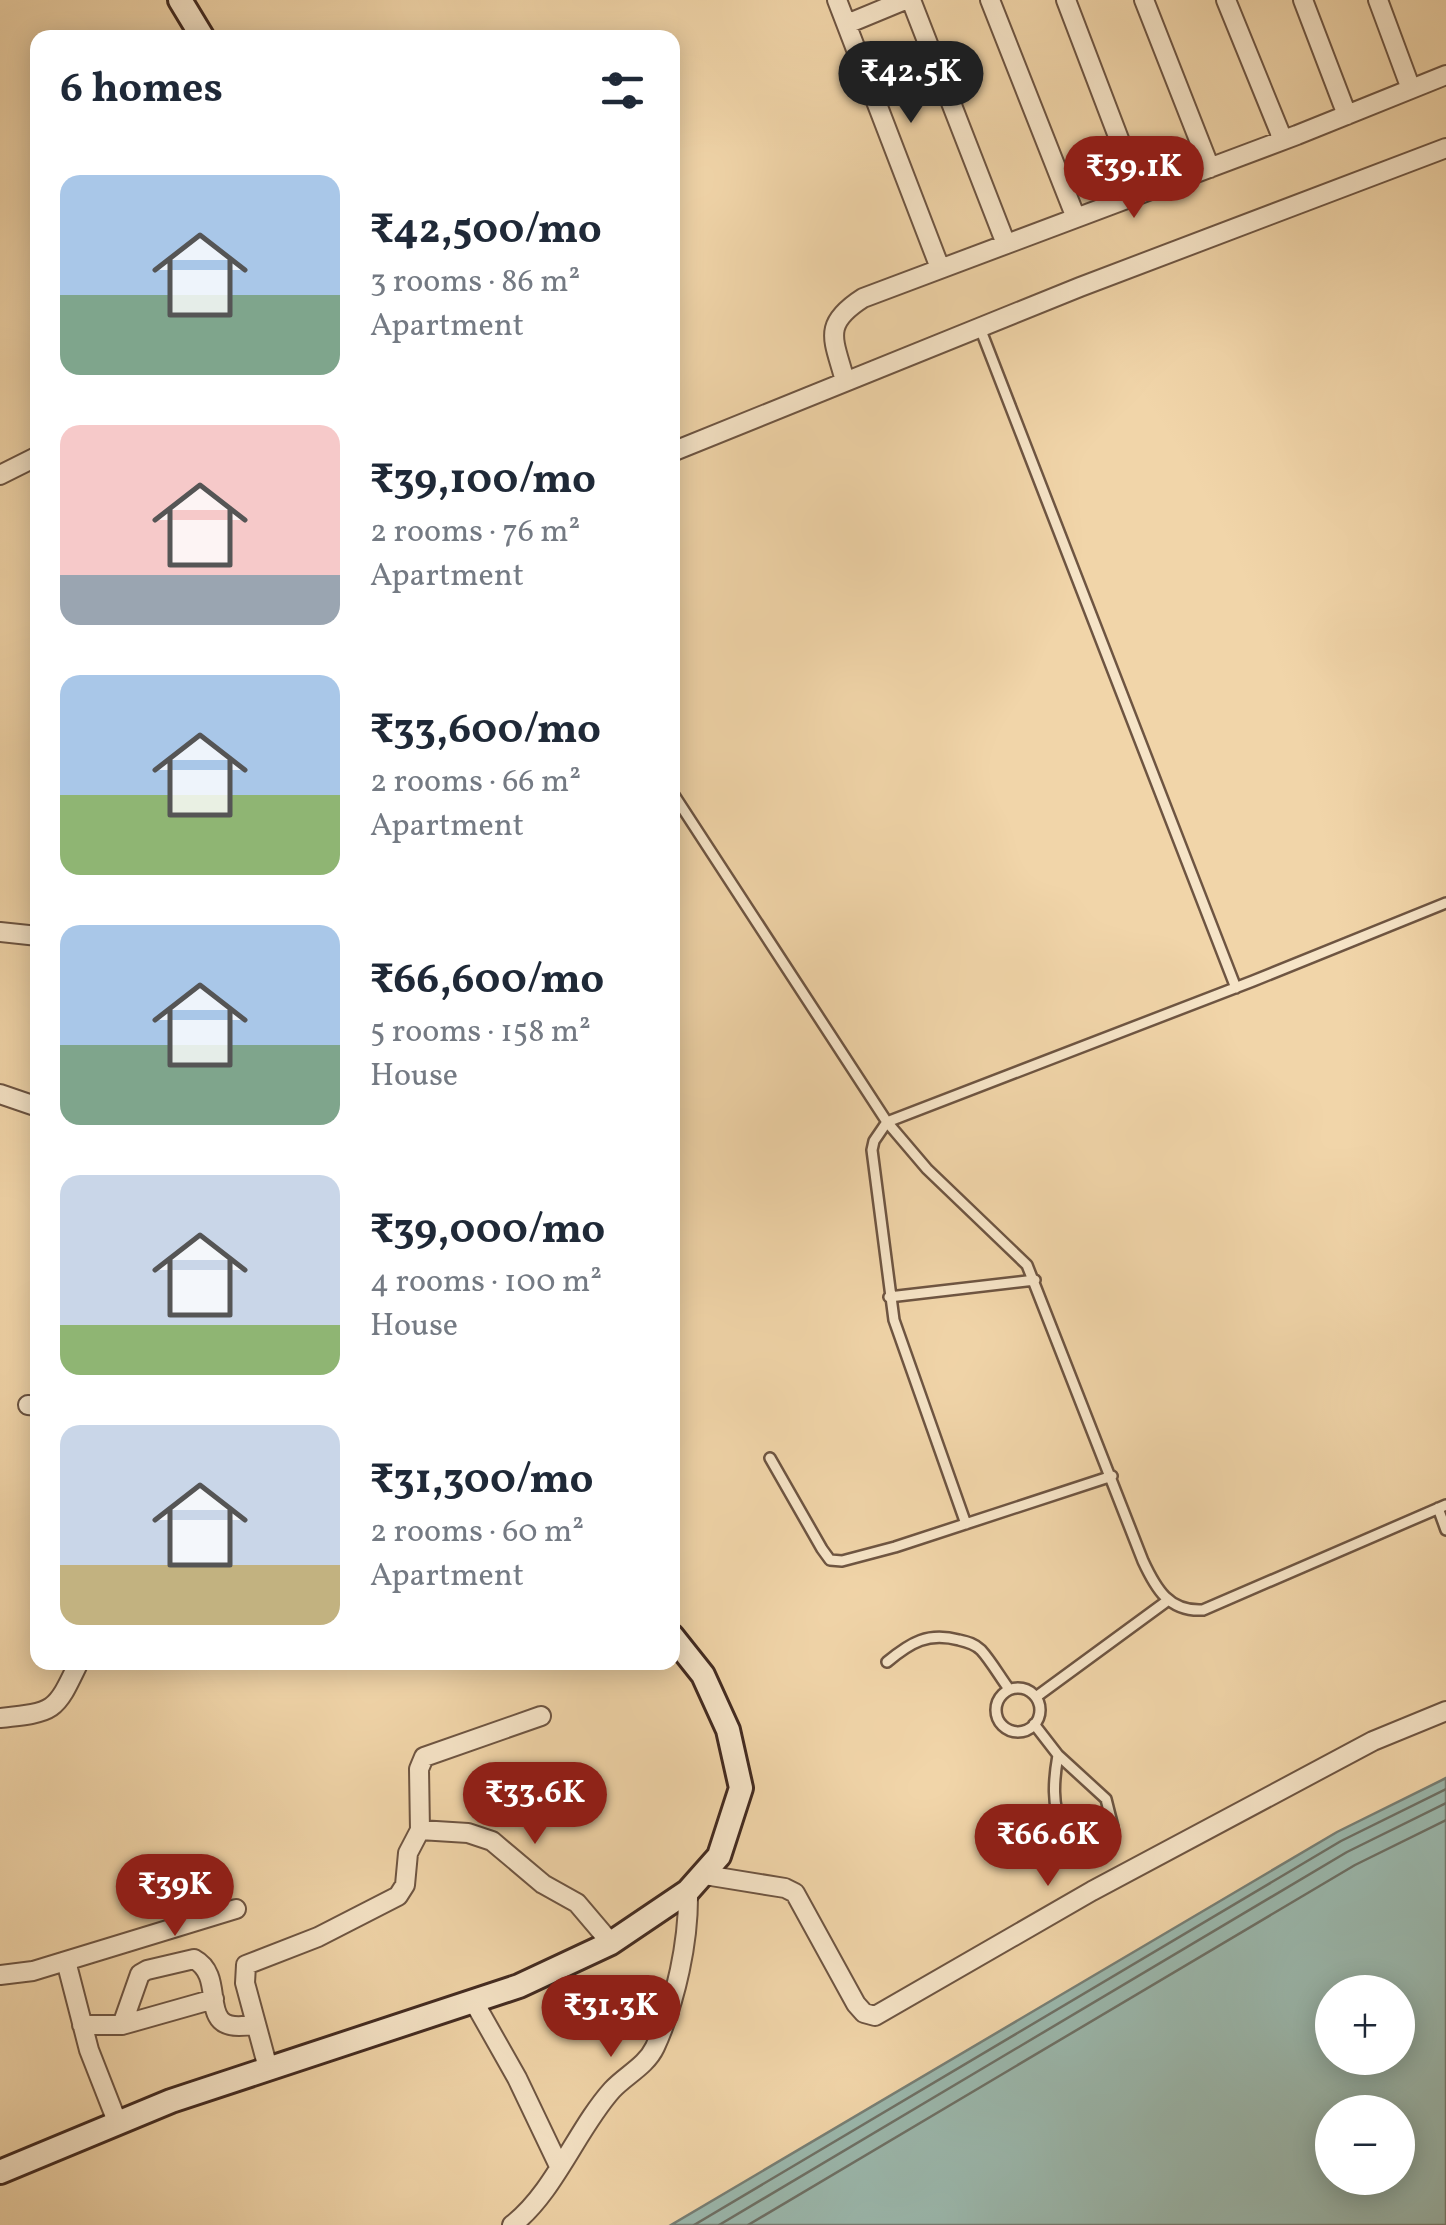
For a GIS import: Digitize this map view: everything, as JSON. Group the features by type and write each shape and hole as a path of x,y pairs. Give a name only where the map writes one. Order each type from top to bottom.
{"street":[{"path":"180,0 198,30"},
{"path":"838,0 940,268"},
{"path":"847,24 908,0 1006,244"},
{"path":"990,0 1076,218"},
{"path":"1066,0 1140,194"},
{"path":"1144,0 1210,168"},
{"path":"1226,0 1282,140"},
{"path":"1304,0 1347,115"},
{"path":"1378,0 1411,89"},
{"path":"845,380 832,332 843,311 863,298 1446,75"},
{"path":"680,449 979,327 1446,148"},
{"path":"0,476 30,460"},
{"path":"0,932 30,935"},
{"path":"0,1094 30,1104"},
{"path":"0,2172 162,2105 528,1982 611,1943 697,1883 718,1856 738,1806 740,1779 728,1730 702,1675 680,1646"},
{"path":"0,1718 40,1714 54,1708 75,1670"},
{"path":"697,1883 786,1888 795,1893 856,2004 864,2013 875,2016 1092,1892 1373,1741 1446,1711"},
{"path":"268,2068 245,1983 246,1965 318,1937 398,1896 405,1886 408,1853 420,1830 419,1769 424,1758 541,1716"},
{"path":"420,1830 468,1834 492,1841 544,1884 577,1903 611,1943"},
{"path":"512,2225 612,2090 642,2064 655,2046 666,2017 697,1883"},
{"path":"0,1975 17,1975 236,1909"},
{"path":"122,2024 136,1980 148,1970 194,1959 207,1972 223,2024 234,2028 256,2024"},
{"path":"66,1961 82,2025 118,2124"},
{"path":"82,2025 122,2024 214,1999"},
{"path":"474,2002 517,2078 559,2166"}],"lane":[{"path":"979,327 1236,988"},
{"path":"680,804 887,1122 927,1170 1027,1265 1144,1562 1167,1601 1189,1611 1203,1610 1442,1506 1446,1530"},
{"path":"966,1524 889,1297 872,1150 887,1122 1446,903"},
{"path":"889,1297 1035,1280"},
{"path":"770,1458 830,1560 842,1561 1112,1476"},
{"path":"1036,1697 1167,1601"},
{"path":"887,1662 911,1642 924,1637 950,1638 980,1649 1009,1689"},
{"path":"1024,1688 1036,1697 1040,1711 1034,1724 1022,1732 1002,1725 996,1705 1009,1689 1024,1688"},
{"path":"1034,1724 1058,1755 1106,1799 1113,1826 1104,1843 1084,1844 1069,1836 1062,1826 1054,1790 1058,1755"}],"water":[{"path":"1446,1778 1446,2225 671,2225 1337,1832"}]}
